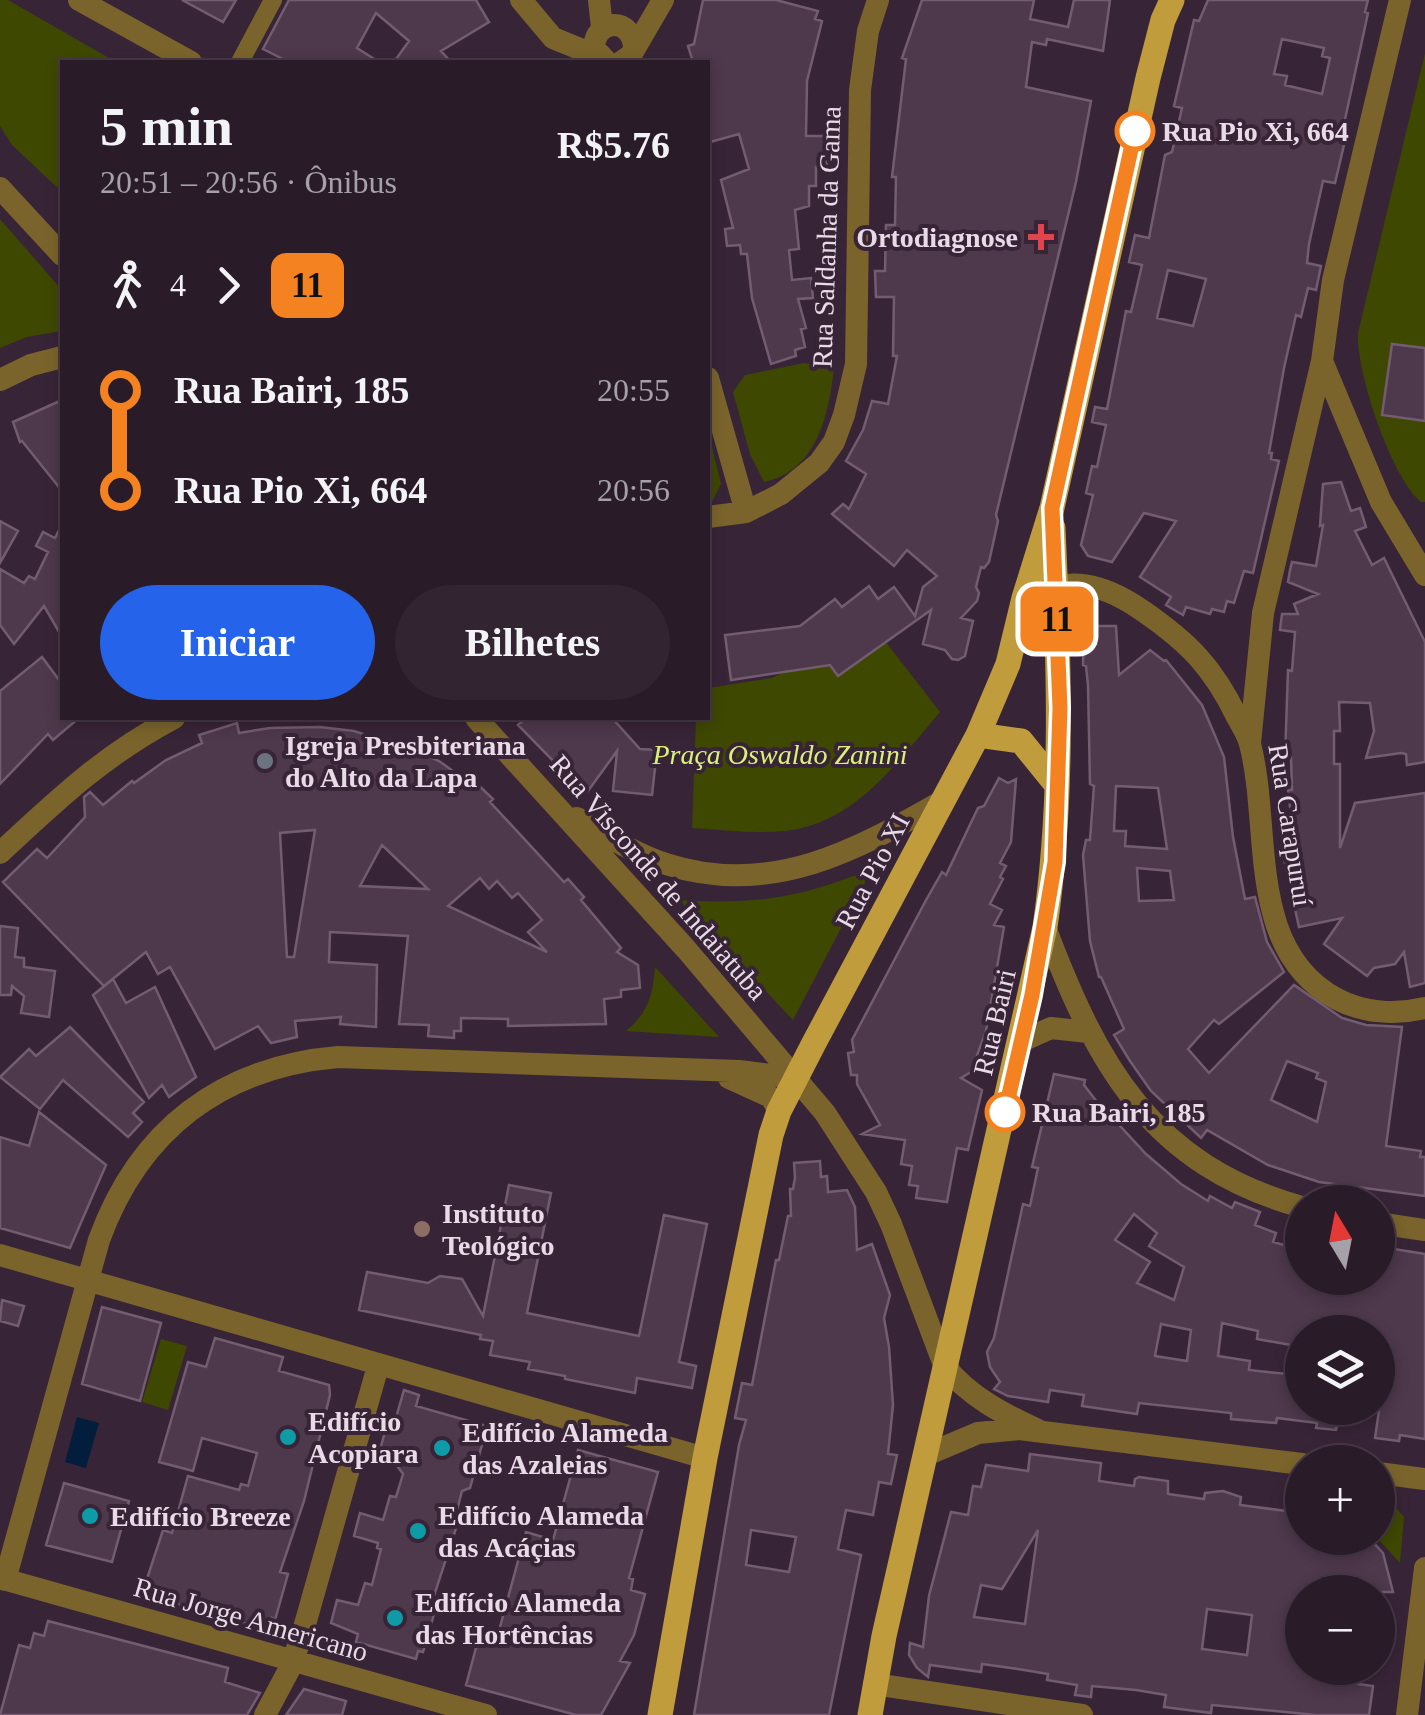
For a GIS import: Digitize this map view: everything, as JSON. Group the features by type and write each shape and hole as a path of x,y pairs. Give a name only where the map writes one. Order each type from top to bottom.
{"main road":[{"name":"Rua Pio XI","path":"660,1715 706,1458 764,1164 779,1111 978,735 1008,664 1052,508 1136,129 1163,20 1172,0"},
{"name":"Rua Bairi","path":"870,1715 944,1365 1022,1041 1055,862 1060,708 1052,508"},
{"path":"978,735 1020,741 1056,784"}],"street":[{"path":"79,0 187,60"},
{"path":"241,60 272,0"},
{"path":"521,0 552,38 615,47"},
{"path":"602,0 615,47"},
{"name":"Rua Saldanha da Gama","path":"710,517 746,512 781,494 819,463 834,442 847,404 856,364 860,90 868,31 878,0"},
{"path":"1250,743 1263,613 1322,362 1333,280 1400,0"},
{"path":"615,47 663,3"},
{"path":"0,188 60,253"},
{"path":"0,380 31,365 60,358"},
{"path":"1322,362 1381,502 1414,536 1425,575"},
{"path":"710,385 746,512"},
{"name":"Rua Carapuruí","path":"1024,598 1056,585 1077,582 1122,596 1189,645 1211,668 1250,743 1271,901 1285,948 1294,963 1324,992 1349,1005 1392,1012 1425,1008"},
{"path":"1057,616 1066,602 1077,598 1122,596"},
{"path":"0,852 76,781 127,743 170,720"},
{"name":"Rua Visconde de Indaiatuba","path":"478,720 558,806 825,1113 876,1192 944,1365"},
{"path":"558,806 632,851 664,864 712,873 768,874 826,862 944,800"},
{"path":"1045,927 1088,1032 1132,1099 1178,1144 1238,1182 1285,1200"},
{"path":"1022,1041 1051,1028 1088,1032"},
{"path":"3,1579 113,1201 140,1159 192,1110 246,1077 303,1060 338,1057 712,1071 796,1078"},
{"path":"712,1071 771,1097 779,1111"},
{"path":"1395,1226 1425,1230"},
{"path":"0,1255 706,1458"},
{"path":"944,1365 969,1392 1038,1430"},
{"path":"266,1715 292,1662 378,1366"},
{"path":"926,1456 978,1433 1007,1428 1285,1462"},
{"path":"1395,1476 1425,1480"},
{"path":"1406,1715 1425,1568"},
{"name":"Rua Jorge Americano","path":"3,1579 486,1715"},
{"path":"874,1684 1082,1715"}],"green space":[{"path":"0,0 8,0 113,60 60,60 60,190 12,145 0,126"},
{"path":"1425,53 1425,502 1421,502 1387,448 1369,397 1358,333"},
{"path":"0,219 60,288 60,331 27,337 0,348"},
{"path":"804,363 834,368 824,421 797,466 764,482 750,454 733,392 745,375"},
{"path":"710,438 721,484 710,504"},
{"name":"Praça Oswaldo Zanini","path":"868,619 940,712 873,787 833,816 785,831 692,828 696,720 710,720 710,688 772,678 830,650"},
{"path":"872,869 793,1020 679,900 777,897 822,887"},
{"path":"655,967 719,1037 626,1031 648,1003"},
{"path":"161,1339 187,1346 168,1410 142,1402"},
{"path":"1395,1507 1404,1517 1400,1563 1393,1555"}],"water":[{"path":"77,1417 99,1423 86,1468 65,1462"}],"building":[{"path":"182,0 236,0 223,22"},
{"path":"289,0 476,0 489,22 441,51 449,60 395,60 409,41 376,13 357,48 376,60 285,60 263,49"},
{"path":"703,0 776,0 818,11 815,19 822,21 807,81 806,136 827,136 827,166 816,167 816,186 809,186 809,206 795,210 799,249 789,250 792,280 811,278 813,298 798,299 806,328 801,329 805,347 795,350 796,356 771,364 752,298 747,254 741,254 740,245 727,246 725,229 733,228 721,180 749,169 739,134 710,142 710,60 692,60 688,46 694,44"},
{"path":"922,0 1034,0 1030,19 1068,27 1074,0 1110,0 1103,51 1047,39 1046,45 1032,42 1026,87 1091,101 1076,182 996,515 989,562 981,567 977,601 961,618 973,621 965,656 952,659 945,650 923,644 931,610 838,676 830,665 731,680 725,635 800,626 835,599 842,607 869,586 878,599 894,587 915,616 923,587 937,576 907,550 894,566 832,514 843,504 849,509 866,474 846,461 863,430 872,401 888,404 897,356 893,356 894,297 876,297 875,271 885,271 886,225 895,225 896,177 892,177 906,59 902,58"},
{"path":"1208,0 1368,0 1344,124 1348,128 1335,183 1323,181 1309,244 1307,263 1321,266 1316,290 1308,288 1301,317 1296,315 1284,368 1269,453 1271,459 1279,461 1253,573 1244,571 1234,603 1227,601 1224,612 1212,609 1210,614 1186,607 1183,615 1166,605 1171,597 1140,577 1176,521 1144,513 1112,562 1088,556 1081,545 1093,495 1086,493 1092,466 1097,467 1106,425 1092,422 1095,407 1107,409 1126,311 1131,312 1142,265 1129,262 1135,235 1149,238 1165,155 1172,152 1182,108 1174,106 1194,20 1199,21","holes":["1282,39 1324,48 1322,56 1330,58 1322,94 1285,85 1287,76 1274,74","1168,270 1206,279 1193,326 1157,318"]},
{"path":"1392,344 1425,348 1425,421 1382,415"},
{"path":"60,401 60,488 20,442 13,422"},
{"path":"1341,482 1351,511 1360,508 1366,527 1355,531 1372,565 1384,558 1425,642 1425,762 1407,765 1406,754 1401,753 1366,758 1374,731 1370,703 1339,702 1340,731 1334,731 1334,764 1340,764 1340,848 1355,803 1425,793 1425,983 1410,987 1404,952 1395,964 1374,968 1367,976 1324,944 1342,918 1299,927 1282,850 1295,848 1288,790 1292,790 1291,758 1285,758 1288,670 1292,671 1295,632 1280,630 1282,614 1298,614 1294,604 1318,594 1288,582 1290,570 1292,562 1316,566 1323,525 1320,526 1323,484"},
{"path":"0,521 18,531 0,563"},
{"path":"60,528 60,634 44,606 14,644 0,625 0,569 24,583 29,576 35,579 48,552 36,546 43,532 55,538"},
{"path":"1084,626 1116,626 1119,675 1150,650 1166,660 1202,705 1224,757 1245,899 1255,897 1267,942 1284,972 1219,1024 1214,1020 1188,1049 1209,1073 1294,985 1342,1018 1366,1025 1402,1027 1386,1146 1421,1151 1420,1157 1425,1157 1425,1196 1395,1192 1395,1185 1319,1182 1268,1165 1207,1130 1201,1138 1151,1091 1130,1061 1114,1035 1124,1029 1099,977 1090,941 1083,855 1086,840 1090,840 1094,786 1090,784","holes":["1116,786 1158,788 1167,849 1125,846 1126,831 1114,831","1137,868 1170,871 1174,900 1139,901","1287,1061 1318,1073 1316,1078 1326,1082 1317,1122 1271,1100"]},
{"path":"42,657 60,681 60,720 77,720 53,740 48,734 0,784 0,691"},
{"path":"524,720 614,720 640,749 657,750 652,795 613,791 617,751 588,791 518,725"},
{"path":"237,723 239,733 320,727 354,731 391,740 439,761 468,782 471,778 564,882 568,879 584,897 581,900 621,948 617,952 638,965 640,988 621,990 621,997 604,999 606,1024 508,1026 508,1019 461,1018 461,1031 454,1031 454,1038 428,1036 429,1025 399,1024 408,936 330,932 329,962 377,965 376,1027 340,1024 341,1017 295,1021 297,1037 271,1043 258,1026 215,1049 170,967 158,974 146,952 104,986 3,882 37,849 47,858 85,817 84,797 90,792 103,805 132,781 202,743 199,735","holes":["315,830 294,957 287,957 280,833","382,845 428,889 360,886","480,878 489,889 497,881 512,898 518,893 542,920 528,932 547,952 448,906"]},
{"path":"999,778 1008,783 1016,779 1011,842 1000,863 1006,866 1000,877 1003,879 990,904 1002,910 994,925 1004,927 986,1031 971,1072 961,1078 982,1090 968,1150 957,1148 947,1202 916,1198 918,1186 909,1185 912,1166 901,1164 905,1140 862,1134 880,1125 857,1084 857,1075 851,1075 848,1053 854,1052 852,1040 925,902 942,872 946,875 978,808 984,806"},
{"path":"0,926 18,928 15,957 24,958 24,967 55,971 49,1017 21,1013 24,996 12,986 11,995 0,995"},
{"path":"113,979 126,1003 155,987 196,1077 169,1097 162,1085 149,1098 93,995"},
{"path":"70,1027 144,1102 133,1113 142,1122 128,1137 63,1080 40,1109 0,1077 29,1049 36,1056"},
{"path":"1054,1074 1085,1080 1084,1085 1107,1115 1181,1184 1208,1201 1210,1196 1232,1208 1235,1202 1260,1212 1255,1225 1276,1233 1273,1242 1285,1245 1285,1295 1395,1295 1395,1249 1425,1254 1425,1439 1400,1435 1399,1441 1375,1438 1377,1425 1395,1425 1395,1315 1285,1315 1285,1344 1257,1339 1258,1331 1222,1323 1218,1356 1250,1361 1249,1370 1285,1374 1285,1419 1277,1418 1276,1423 1231,1419 1231,1413 1139,1403 1137,1414 1082,1406 1084,1395 1050,1390 1048,1402 1008,1396 994,1389 1000,1382 990,1367 987,1352 994,1338 1023,1204 1030,1206 1038,1168 1032,1167","holes":["1134,1214 1157,1233 1149,1246 1184,1267 1174,1300 1137,1283 1150,1262 1115,1240","1161,1324 1191,1330 1187,1361 1155,1356"]},
{"path":"39,1112 106,1165 70,1248 0,1228 0,1137 29,1146"},
{"path":"820,1161 821,1177 827,1176 828,1192 847,1190 855,1207 857,1250 872,1244 890,1295 884,1318 893,1405 888,1454 897,1455 891,1484 879,1482 873,1515 846,1510 838,1549 861,1555 829,1715 694,1715 746,1420 735,1418 742,1383 752,1385 776,1260 791,1216 794,1163","holes":["751,1530 796,1537 789,1572 746,1565"]},
{"path":"509,1185 551,1193 527,1313 639,1336 664,1215 707,1224 679,1362 696,1366 692,1388 637,1378 635,1393 565,1379 528,1369 530,1362 490,1355 493,1341 480,1339 481,1335 359,1310 367,1272 428,1283 440,1276 462,1279 483,1316"},
{"path":"2,1300 24,1306 18,1326 0,1321"},
{"path":"102,1307 161,1323 140,1401 82,1384"},
{"path":"215,1338 283,1357 279,1371 329,1385 330,1395 304,1501 280,1572 288,1574 275,1620 272,1618 268,1630 142,1594 163,1530 172,1533 188,1476 239,1490 241,1484 248,1486 257,1453 202,1438 193,1471 159,1462 188,1362 206,1367"},
{"path":"404,1390 419,1395 416,1406 483,1425 485,1434 470,1488 462,1491 456,1514 460,1516 432,1602 437,1604 423,1652 418,1651 416,1659 356,1642 358,1634 331,1623 337,1600 358,1605 365,1583 372,1585 381,1549 377,1548 378,1543 354,1536 360,1513 383,1520 390,1496 396,1497 403,1474 391,1457 379,1453 385,1432 393,1428"},
{"path":"1317,1425 1337,1425 1336,1430 1316,1428"},
{"path":"578,1450 658,1472 629,1578 633,1579 631,1590 645,1594 634,1635 620,1661 630,1663 601,1715 576,1715 466,1685 480,1633 497,1638 526,1532 553,1540"},
{"path":"1030,1454 1101,1463 1099,1481 1134,1486 1139,1477 1168,1481 1168,1494 1204,1499 1205,1493 1223,1491 1241,1497 1240,1505 1285,1511 1285,1555 1384,1555 1389,1575 1285,1575 1285,1685 1373,1686 1369,1715 1316,1715 1212,1705 1211,1713 1164,1707 1166,1695 1092,1686 1091,1697 1075,1695 1077,1685 1047,1680 1048,1674 982,1664 981,1672 930,1665 928,1677 909,1655 910,1643 923,1647 929,1596 951,1512 968,1515 973,1486 981,1487 986,1465 1028,1471","holes":["1038,1530 1025,1624 974,1617 981,1585 1002,1589","1207,1609 1252,1615 1247,1655 1202,1649"]},
{"name":"Edifício Breeze","path":"64,1483 129,1501 112,1562 46,1545"},
{"path":"48,1621 228,1668 225,1682 260,1693 247,1715 0,1715 19,1645 30,1648 34,1633 44,1636"},
{"path":"304,1689 346,1701 342,1715 286,1715"}],"bus line":[{"name":"11","path":"1005,1112 1032,995 1055,862 1060,669 1052,508 1135,131"}],"place":[{"name":"Rua Pio Xi, 664","path":"1135,131"},
{"name":"Ortodiagnose","path":"1041,237"},
{"name":"Igreja Presbiteriana do Alto da Lapa","path":"265,761"},
{"name":"Rua Bairi, 185","path":"1005,1112"},
{"name":"Instituto Teológico","path":"422,1229"},
{"name":"Edifício Acopiara","path":"288,1437"},
{"name":"Edifício Alameda das Azaleias","path":"442,1448"},
{"name":"Edifício Breeze","path":"90,1516"},
{"name":"Edifício Alameda das Acáçias","path":"418,1531"},
{"name":"Edifício Alameda das Hortências","path":"395,1618"}]}
